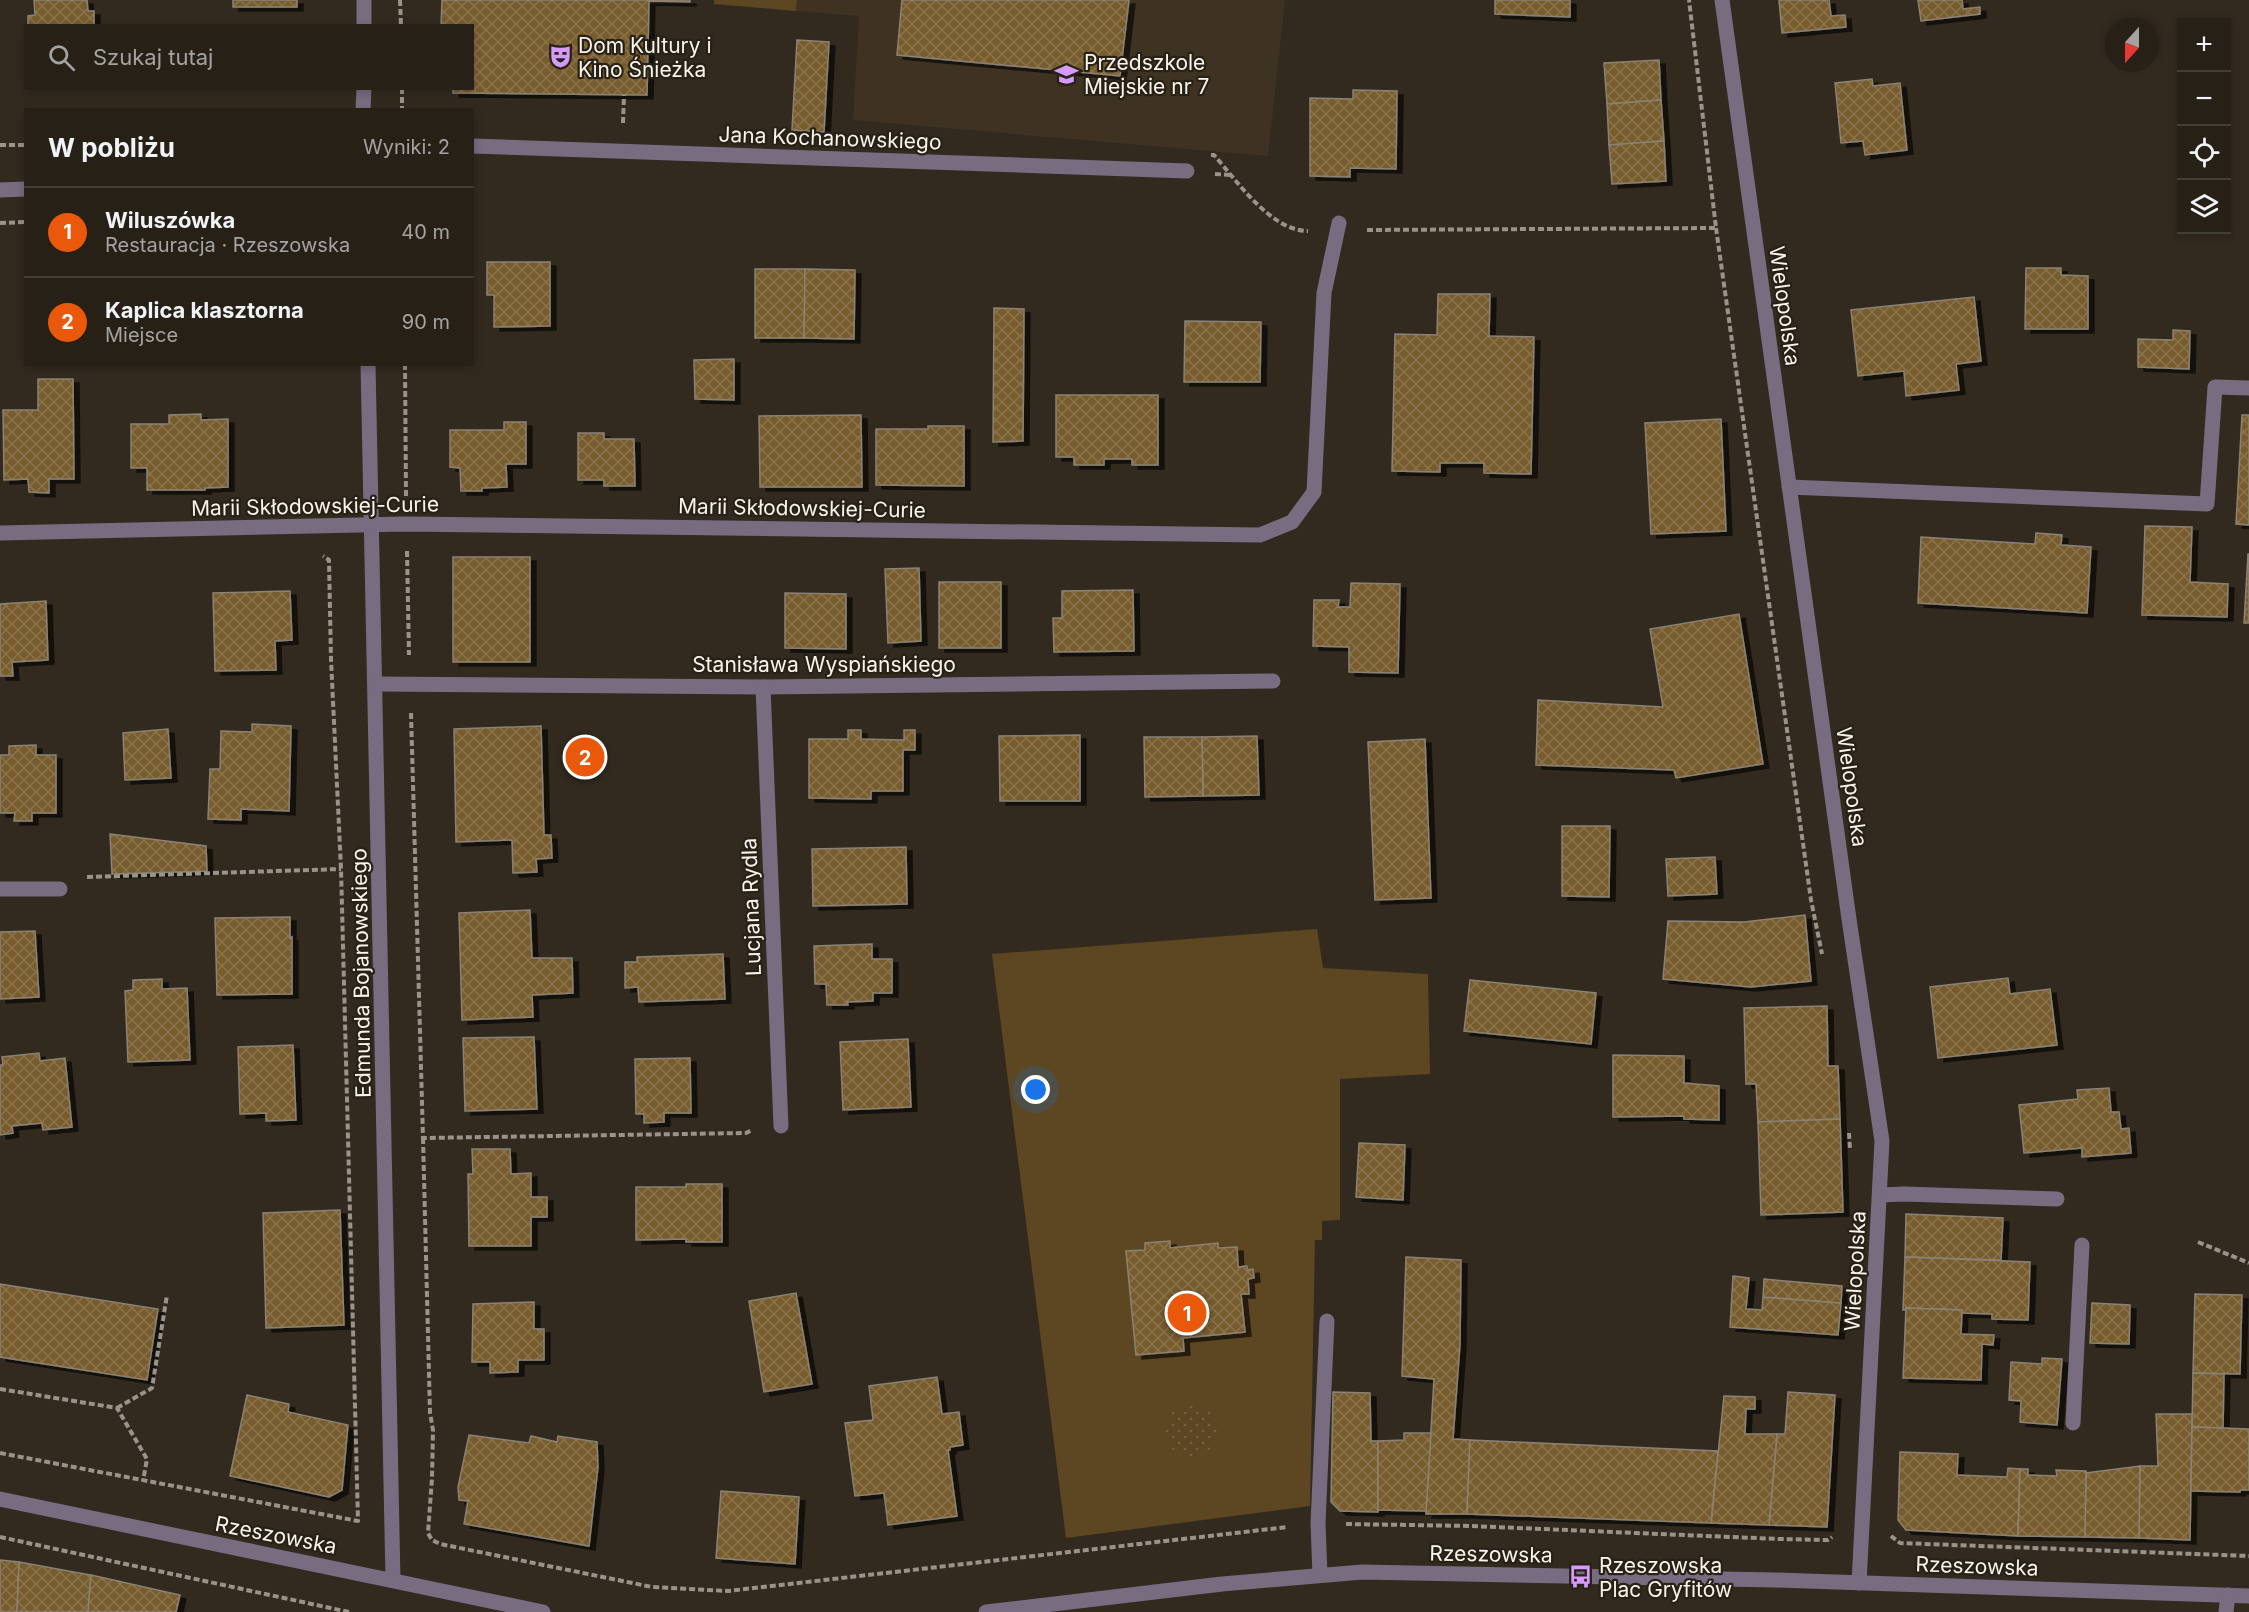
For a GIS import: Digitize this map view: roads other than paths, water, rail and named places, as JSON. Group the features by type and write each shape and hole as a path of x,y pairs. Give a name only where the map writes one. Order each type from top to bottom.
{"street":[{"path":"364,0 364,24"},
{"name":"Wielopolska","path":"1722,0 1882,1141 1859,1583"},
{"path":"363,108 364,90"},
{"name":"Jana Kochanowskiego","path":"474,146 1187,171"},
{"path":"0,190 24,189"},
{"name":"Marii Skłodowskiej-Curie","path":"0,533 406,524 1260,535 1292,522 1314,492 1324,293 1339,223"},
{"name":"Edmunda Bojanowskiego","path":"368,366 393,1580"},
{"path":"1789,487 2206,504 2215,387 2249,388"},
{"name":"Stanisława Wyspiańskiego","path":"376,684 763,687 1273,681"},
{"name":"Lucjana Rydla","path":"763,687 781,1126"},
{"path":"0,889 60,889"},
{"path":"1880,1195 2057,1199"},
{"path":"2073,1423 2082,1245"},
{"path":"1320,1575 1318,1523 1328,1321"},
{"name":"Rzeszowska","path":"0,1499 543,1612"},
{"name":"Rzeszowska","path":"986,1612 1086,1599 1362,1572 1859,1583 2249,1596"},
{"path":"2226,1612 2228,1595"}],"place":[{"name":"Dom Kultury i Kino Śnieżka","path":"560,57"},
{"name":"Przedszkole Miejskie nr 7","path":"1066,74"},
{"name":"Kaplica klasztorna","path":"585,757"},
{"name":"Wiluszówka","path":"1187,1313"},
{"name":"Rzeszowska Plac Gryfitów","path":"1581,1577"}]}
